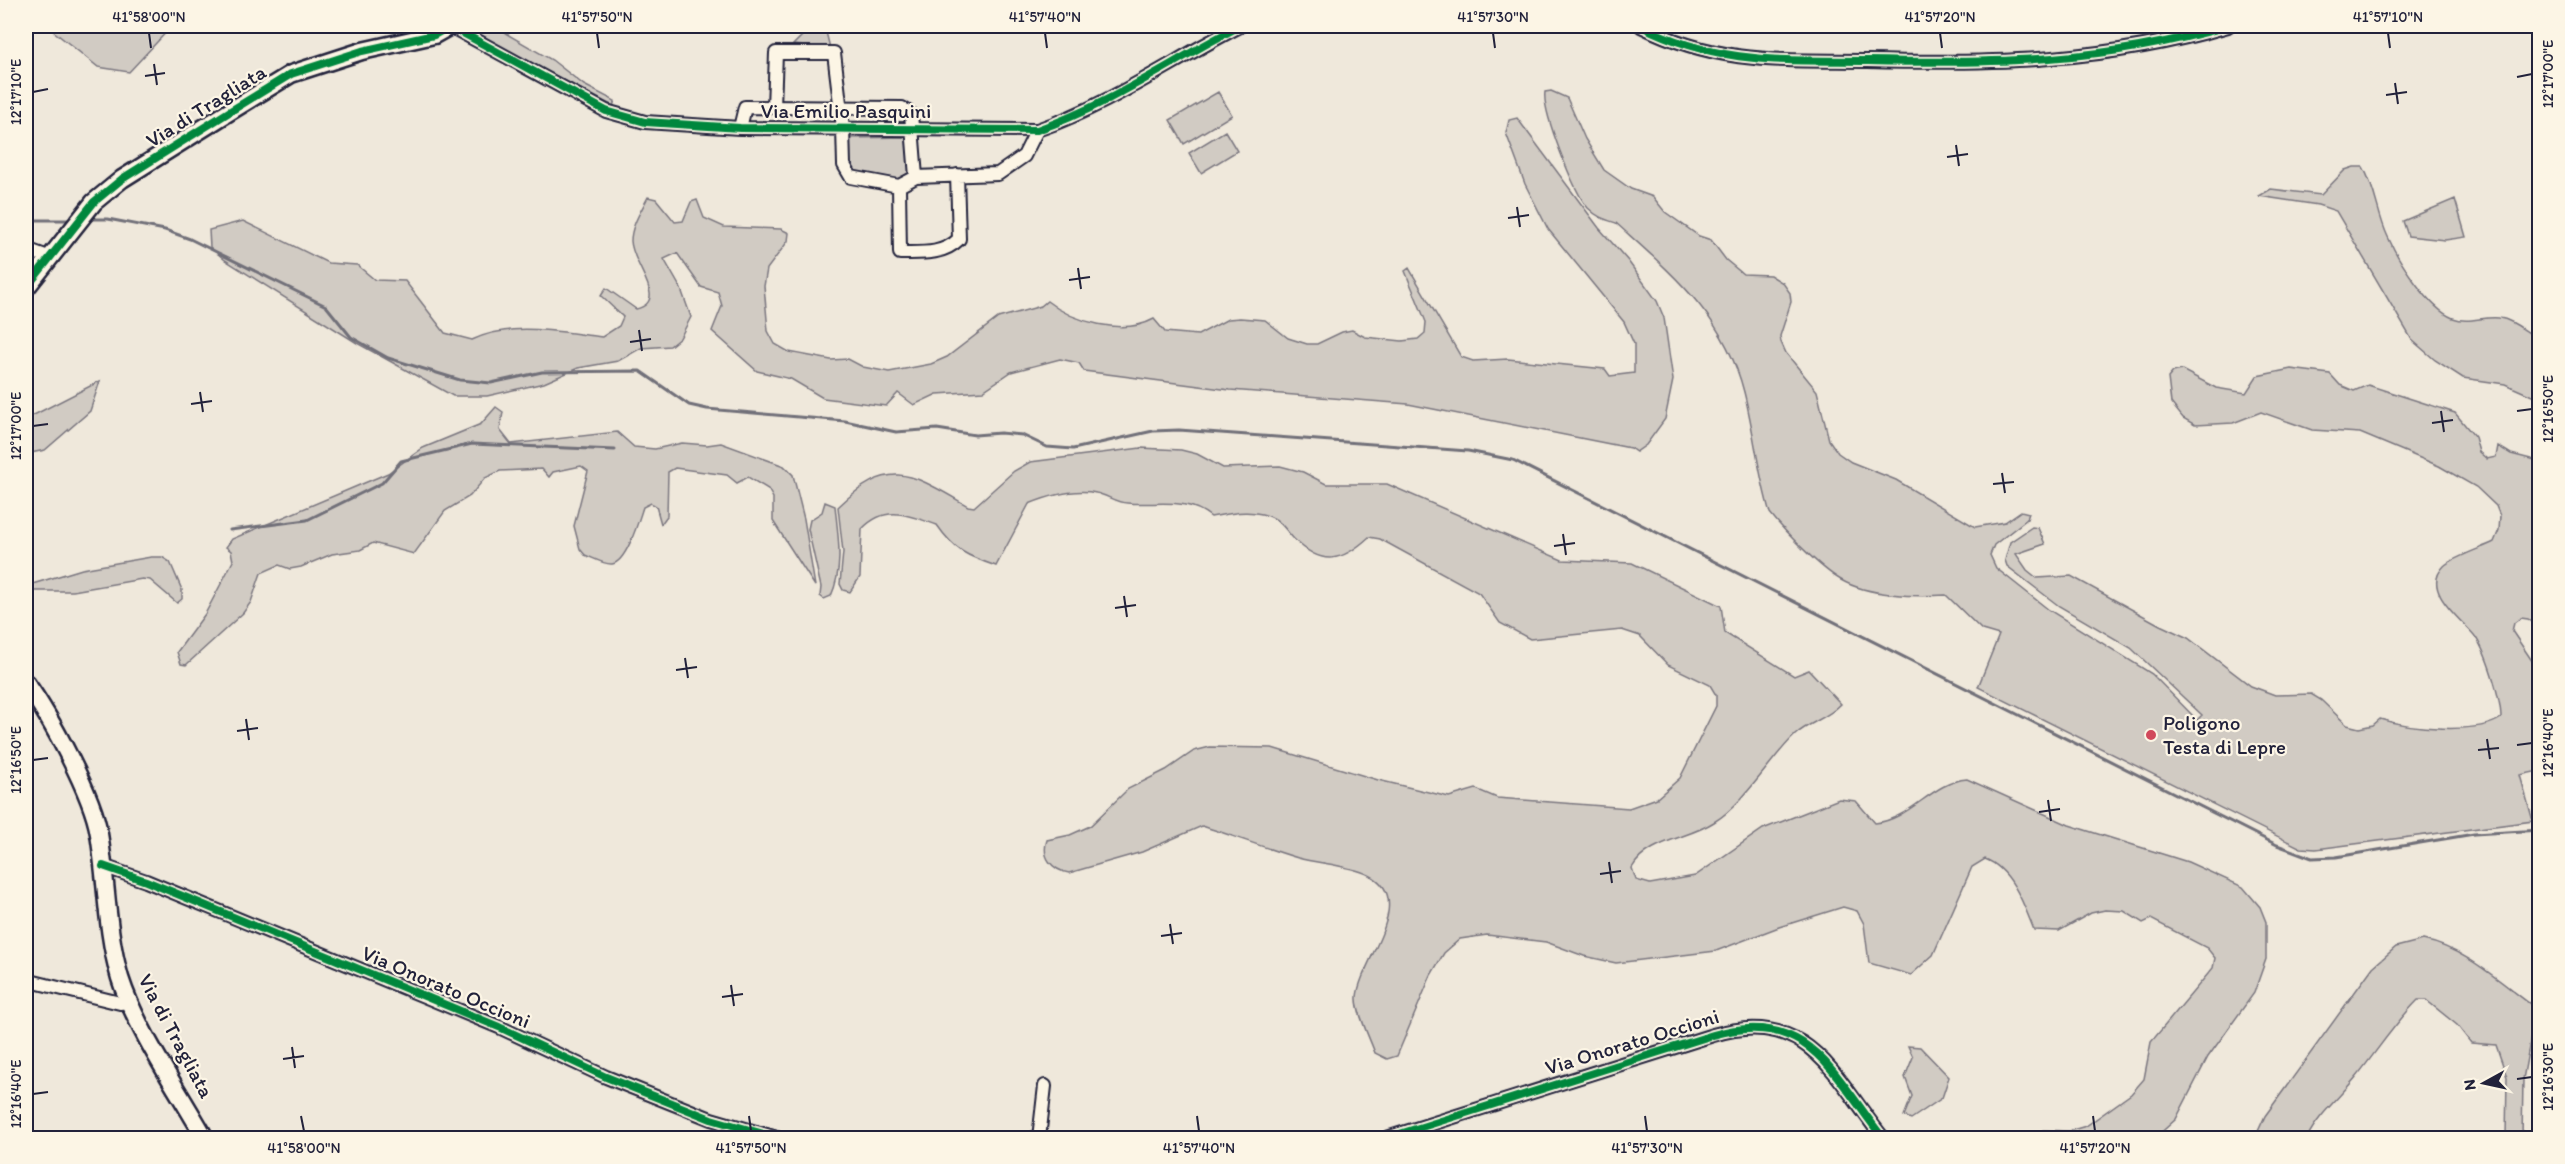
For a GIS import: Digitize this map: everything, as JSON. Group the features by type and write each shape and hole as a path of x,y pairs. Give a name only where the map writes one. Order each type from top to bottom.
{"street":[{"name":"Via Emilio Pasquini","path":"450,26 606,111 626,118 667,124 740,128 1037,130 1062,121 1114,96 1240,26"},
{"name":"Via di Tragliata","path":"26,288 66,234 94,202 122,179 291,74 362,51 434,35 450,26"},
{"path":"1641,26 1685,45 1730,56 1767,60 1941,63 2035,61 2132,50 2178,41 2228,26"},
{"path":"774,107 776,53 834,53 843,128 844,165 851,177 899,186 916,177 998,174 1024,156 1037,130"},
{"path":"740,128 745,107 902,108 911,114 914,129 916,177"},
{"path":"899,186 900,253 936,251 959,239 957,175"},
{"path":"26,249 48,257"},
{"name":"Via di Tragliata","path":"26,683 47,716 90,804 99,832 106,911 114,953 129,1002 205,1138"},
{"name":"Via Onorato Occioni","path":"103,866 146,881 499,1027 616,1081 711,1119 777,1138"},
{"path":"26,980 120,1003 129,1002"},
{"name":"Via Onorato Occioni","path":"1387,1138 1713,1035 1756,1028 1784,1032 1818,1053 1883,1138"},
{"path":"1039,1138 1045,1086"}],"shaded area":[{"path":"47,26 172,26 129,72 98,67"},
{"path":"467,26 498,26 500,30 552,60 584,85 615,101 613,106 472,32"},
{"path":"806,32 826,32 830,48 793,45"},
{"path":"1551,91 1567,98 1585,139 1604,170 1631,189 1653,197 1665,212 1699,236 1711,240 1726,260 1743,274 1770,275 1783,283 1790,293 1791,302 1780,336 1781,342 1786,353 1817,391 1829,440 1838,453 1851,462 1896,480 1975,527 2005,522 2021,511 2029,513 2027,519 1994,545 1990,555 1996,568 2049,610 2152,674 2197,720 2202,715 2131,648 2059,606 2007,566 2005,560 2010,542 2032,527 2038,528 2045,544 2016,554 2027,570 2037,578 2071,576 2188,638 2251,686 2275,695 2311,694 2321,700 2347,725 2359,728 2373,725 2380,719 2424,727 2460,728 2490,723 2501,718 2500,710 2492,675 2479,642 2445,604 2437,585 2438,575 2448,563 2494,542 2499,530 2500,516 2496,506 2476,487 2439,466 2360,433 2312,430 2261,412 2233,423 2195,425 2183,418 2171,403 2168,378 2173,372 2182,370 2216,388 2246,393 2257,376 2291,369 2330,374 2340,385 2354,391 2368,385 2455,413 2475,437 2479,452 2487,459 2496,457 2498,446 2511,454 2539,461 2539,627 2528,619 2521,618 2514,623 2512,631 2539,671 2539,771 2520,775 2533,821 2316,849 2301,848 1978,687 1999,635 1982,630 1946,595 1920,596 1878,592 1841,580 1803,549 1770,513 1744,392 1724,341 1710,318 1676,278 1616,223 1594,214 1588,208 1560,152 1548,116 1545,92"},
{"path":"1218,92 1232,115 1184,144 1170,120"},
{"path":"1517,118 1599,228 1628,261 1657,301 1664,318 1673,380 1665,419 1646,445 1636,452 1630,448 1408,404 1230,390 1084,371 1079,363 1060,359 1011,372 983,391 937,394 914,405 898,393 886,406 823,398 791,379 757,371 712,331 722,306 718,292 701,287 677,253 664,259 681,289 691,317 680,338 670,346 641,348 618,361 578,368 544,383 487,396 453,396 357,343 225,260 210,247 209,230 243,221 328,263 357,265 375,280 405,281 445,333 472,340 487,334 519,329 602,337 619,326 623,317 601,296 606,288 636,309 646,305 650,299 647,281 633,251 631,241 635,224 648,197 656,199 675,222 683,221 691,202 697,200 704,218 724,227 781,229 789,233 788,241 767,269 764,286 768,331 775,344 789,352 831,360 848,359 863,367 889,372 931,364 947,357 998,318 1041,306 1047,301 1070,315 1099,324 1128,326 1154,319 1165,332 1198,335 1228,319 1240,318 1265,320 1288,338 1307,344 1317,344 1342,332 1352,330 1365,337 1402,341 1418,339 1425,333 1426,322 1405,271 1409,268 1461,357 1473,361 1508,359 1605,369 1610,376 1634,373 1634,344 1624,322 1548,229 1525,184 1506,133 1509,120"},
{"path":"1225,131 1237,151 1201,173 1189,153"},
{"path":"910,137 911,172 897,180 856,172 849,166 846,138"},
{"path":"2363,167 2393,247 2415,283 2434,305 2459,320 2504,319 2539,339 2539,399 2505,384 2463,378 2435,360 2412,340 2336,211 2318,205 2259,196 2271,189 2321,195 2345,170"},
{"path":"2455,199 2466,237 2445,240 2408,236 2403,221"},
{"path":"100,381 90,411 45,450 26,454 26,419"},
{"path":"496,407 503,412 500,430 511,444 617,432 634,447 655,449 682,443 707,445 721,443 784,466 793,475 804,519 815,586 773,521 773,498 768,489 748,477 737,483 727,475 675,468 668,472 667,516 661,524 656,506 651,503 643,507 623,556 609,564 585,555 580,549 574,526 588,471 581,466 553,472 549,477 542,469 500,471 485,478 470,496 445,511 414,554 373,543 360,550 332,554 301,567 290,569 279,565 261,573 251,602 243,613 186,665 181,664 177,652 205,614 233,561 231,551 226,547 232,539 388,473 423,448 481,424"},
{"path":"1141,448 1181,450 1197,454 1223,468 1280,466 1303,472 1326,484 1387,484 1562,560 1632,563 1721,606 1725,633 1794,676 1809,670 1841,704 1795,735 1726,814 1704,828 1648,851 1632,868 1636,880 1650,884 1695,876 1763,829 1839,799 1856,801 1875,823 1899,815 1943,787 1967,779 2069,825 2188,862 2243,887 2260,907 2266,922 2266,959 2254,993 2208,1057 2176,1119 2155,1138 2037,1138 2043,1130 2069,1131 2086,1126 2131,1094 2144,1079 2151,1042 2213,968 2215,958 2207,948 2151,919 2143,923 2124,911 2105,910 2091,913 2059,931 2034,930 2010,879 2003,871 1985,859 1972,867 1933,955 1911,975 1869,963 1864,924 1857,911 1843,907 1779,927 1716,951 1616,963 1584,956 1546,942 1487,935 1460,939 1444,953 1431,975 1397,1056 1387,1059 1375,1053 1357,1003 1360,983 1388,915 1388,899 1383,886 1369,875 1352,869 1298,858 1202,826 1142,852 1069,873 1049,862 1046,852 1047,840 1070,835 1090,826 1128,789 1166,770 1194,751 1210,747 1272,748 1378,780 1449,797 1476,789 1497,798 1629,808 1657,798 1680,778 1716,706 1716,695 1710,685 1668,665 1640,636 1622,630 1530,639 1500,623 1479,593 1380,539 1369,537 1341,556 1323,557 1304,548 1278,521 1260,513 1243,512 1211,517 1201,510 1181,504 1123,503 1100,494 1079,491 1062,494 1029,504 996,566 962,552 937,525 907,515 889,514 871,521 862,529 860,577 850,592 843,590 840,584 843,552 838,507 873,481 888,476 902,475 932,485 968,506 974,507 1014,471 1030,462"},
{"path":"825,502 835,506 839,563 831,596 824,599 820,596 821,587 808,529 810,520 822,512"},
{"path":"162,557 170,562 182,590 182,599 177,603 150,580 142,579 73,591 30,591 26,586 82,569"},
{"path":"2423,940 2453,950 2467,958 2533,1006 2535,1015 2523,1079 2522,1138 2506,1138 2507,1077 2496,1045 2471,1043 2457,1025 2426,1000 2418,1000 2323,1114 2307,1138 2255,1138 2265,1116 2373,967 2396,947"},
{"path":"1908,1046 1920,1047 1949,1077 1942,1098 1911,1119 1904,1116 1912,1096 1905,1077 1913,1057"}],"waterway":[{"path":"87,219 108,219 165,230 190,239 326,306 351,337 388,358 460,380 491,383 542,372 640,371 689,405 707,409 845,421 896,432 937,429 975,435 1000,433 1022,435 1047,447 1073,449 1153,431 1179,430 1468,451 1513,460 2277,845 2312,858 2336,857 2474,834 2540,830"},
{"path":"26,220 72,220"},
{"path":"230,530 307,520 382,483 401,461 472,444 615,450"}],"cycle path":[{"path":"26,288 94,202 122,179 229,112 291,74 362,51 434,35 450,26 606,111 645,122 740,128 1037,130 1116,95 1240,26"},
{"path":"1641,26 1697,48 1752,58 1808,61 1960,62 2094,54 2183,38 2228,26"},
{"path":"103,866 146,881 499,1027 606,1077 711,1119 777,1138"},
{"path":"1387,1138 1713,1035 1746,1029 1773,1030 1795,1039 1815,1052 1849,1091 1883,1138"}],"place":[{"name":"Poligono Testa di Lepre","path":"2151,735"}]}
